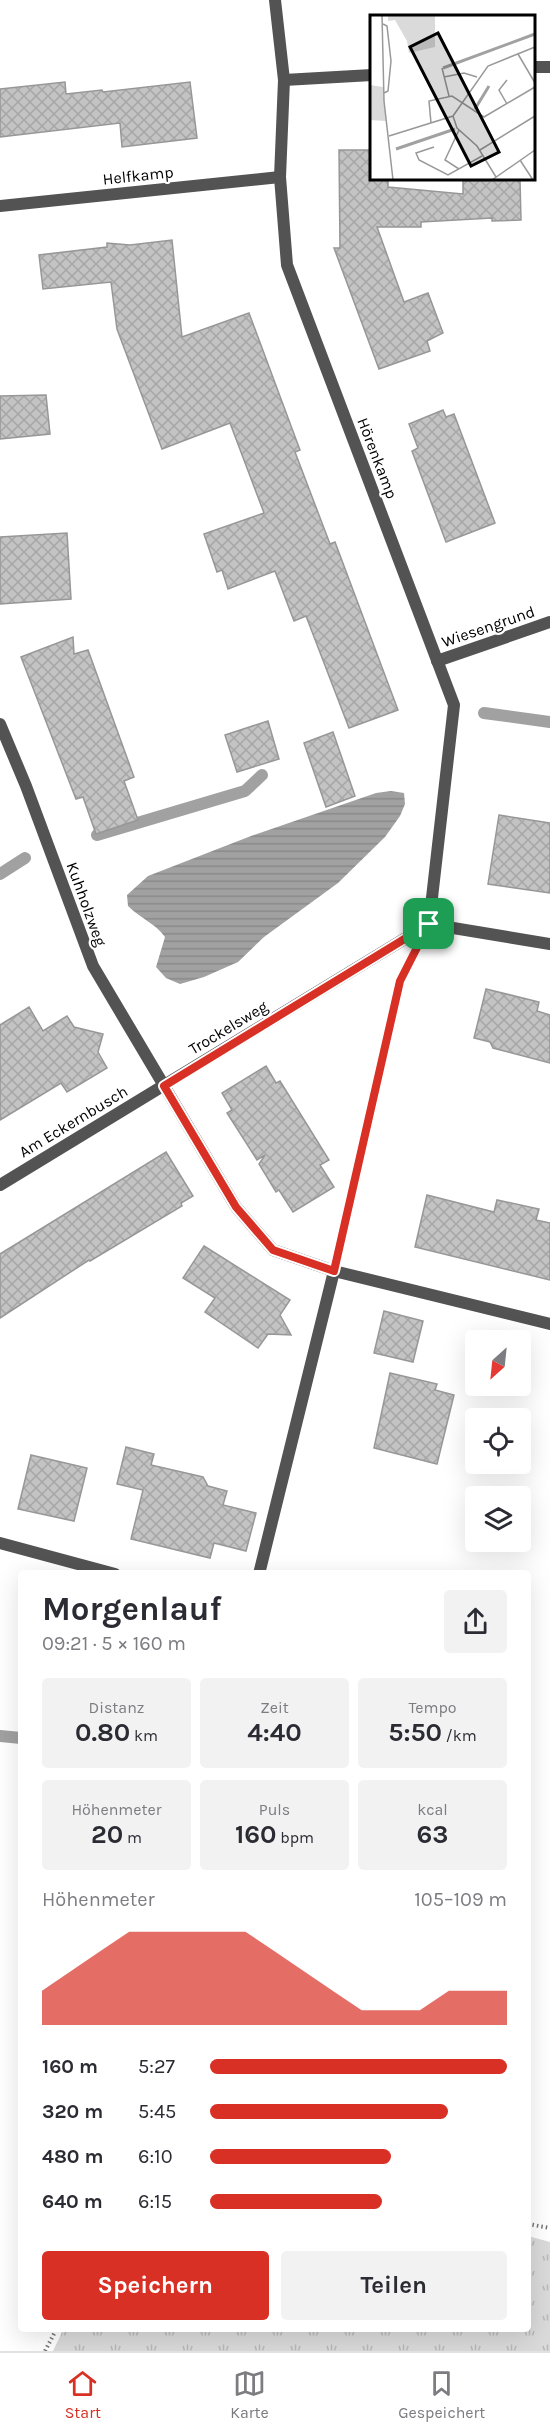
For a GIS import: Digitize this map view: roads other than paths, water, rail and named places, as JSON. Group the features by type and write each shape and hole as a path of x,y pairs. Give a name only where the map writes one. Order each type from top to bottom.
{"street":[{"name":"Hörenkamp","path":"275,0 284,80 280,177 287,265 454,705 429,924"},
{"path":"535,67 550,66"},
{"path":"284,80 370,75"},
{"name":"Helfkamp","path":"0,206 280,177"},
{"name":"Wiesengrund","path":"437,661 550,622"},
{"name":"Kuhholzweg","path":"0,724 26,786 93,966 164,1086"},
{"path":"429,924 550,944"},
{"name":"Trockelsweg","path":"164,1086 429,924"},
{"path":"164,1086 236,1207 273,1250 334,1271 550,1324"},
{"name":"Am Eckernbusch","path":"0,1185 164,1086"},
{"path":"260,1570 334,1271"},
{"path":"0,1543 100,1570"}],"waterway":[{"path":"484,713 550,722"},
{"path":"97,835 245,791 262,775"},
{"path":"0,874 25,858"},
{"path":"0,1736 18,1738"}]}
